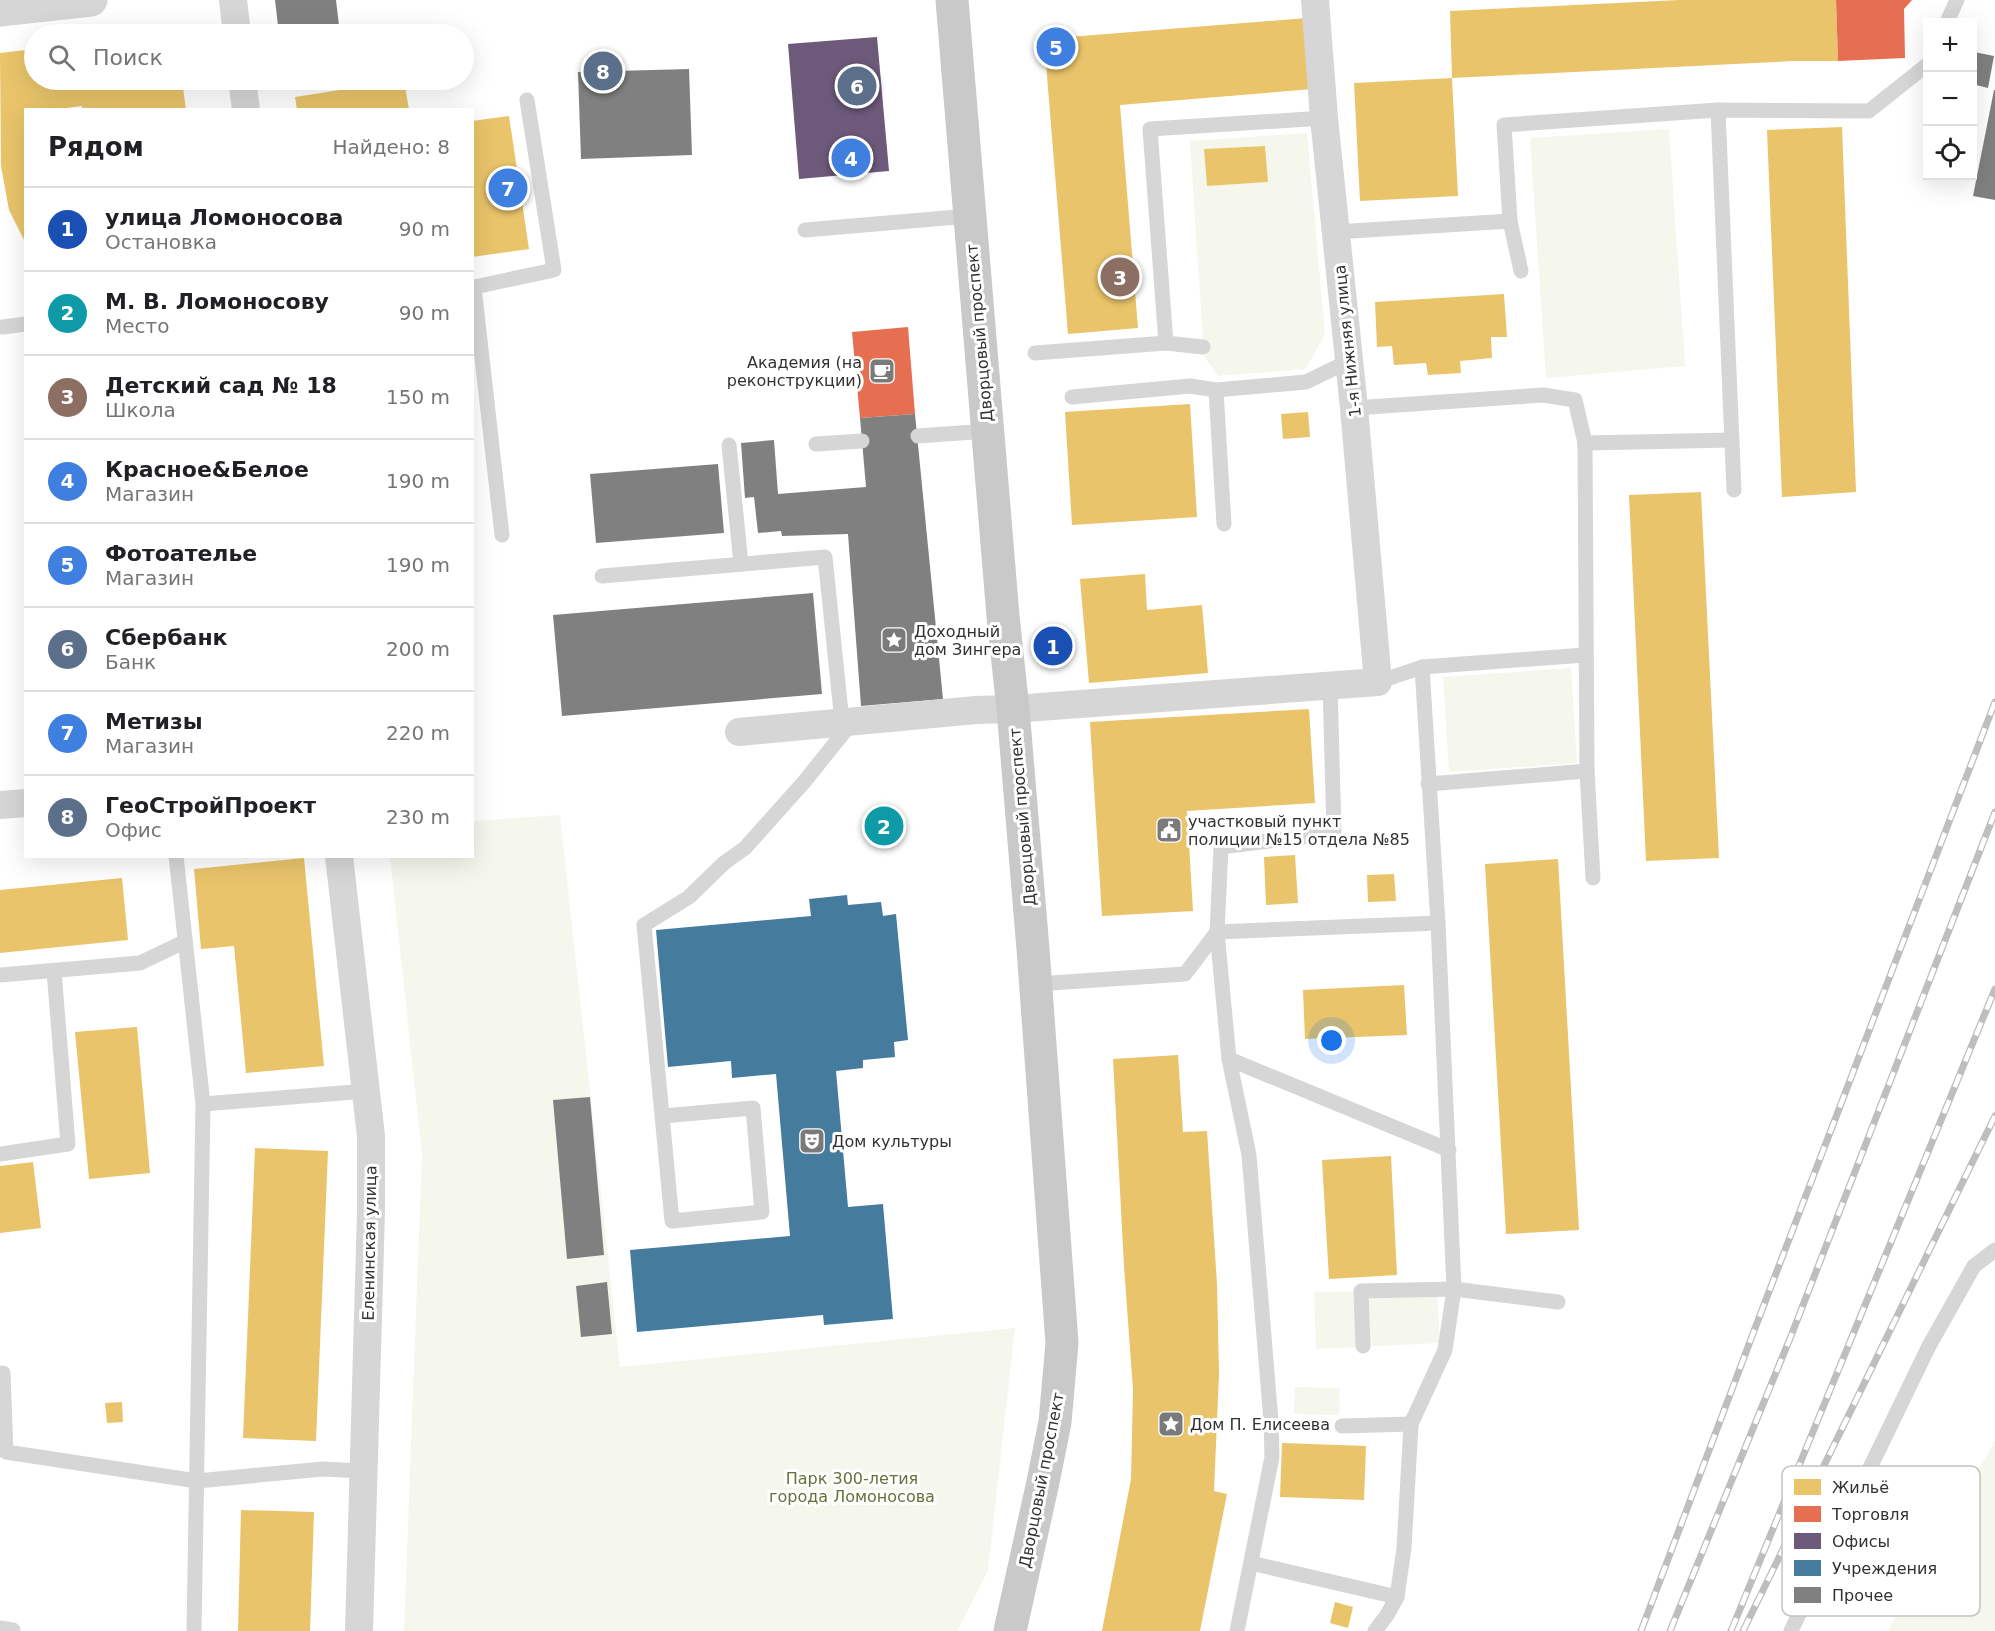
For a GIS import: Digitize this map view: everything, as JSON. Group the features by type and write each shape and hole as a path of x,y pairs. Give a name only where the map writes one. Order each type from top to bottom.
{"main road":[{"name":"Дворцовый проспект","path":"952,0 1036,984 1062,1343 1055,1422 1044,1482 1010,1631"}],"street":[{"path":"0,10 91,0"},
{"path":"233,0 236,24"},
{"name":"1-я Нижняя улица","path":"1315,0 1324,118 1354,408 1378,682"},
{"path":"243,90 246,108"},
{"path":"739,732 976,710 1378,682"},
{"path":"0,805 24,802"},
{"name":"Еленинская улица","path":"339,858 370,1136 370,1211 358,1631"}],"lane":[{"path":"1949,18 1957,0"},
{"path":"1521,271 1510,221 1504,125 1718,110 1869,111 1923,67"},
{"path":"474,287 554,270 527,100"},
{"path":"1718,110 1734,490"},
{"path":"1166,343 1150,129 1324,118"},
{"path":"805,230 969,216"},
{"path":"1336,232 1510,221"},
{"path":"474,296 502,535"},
{"path":"3,327 24,324"},
{"path":"1035,353 1166,343 1203,347"},
{"path":"1072,397 1190,386 1216,390 1306,382 1349,360"},
{"path":"1216,390 1224,525"},
{"path":"1354,408 1543,394 1575,400 1585,443 1587,771 1593,878"},
{"path":"918,436 988,431"},
{"path":"1585,443 1732,440"},
{"path":"816,444 862,441"},
{"path":"729,446 741,564"},
{"path":"602,576 825,557 847,722 804,782 745,848 724,863 689,897 644,925 672,1221 762,1212 753,1108 663,1116"},
{"path":"1378,682 1422,667 1585,655"},
{"path":"1375,1631 1387,1615 1396,1597 1404,1548 1411,1424 1445,1350 1454,1289 1438,923 1422,667"},
{"path":"1237,1631 1272,1457 1249,1155 1229,1059 1217,932 1221,847 1334,833 1330,685"},
{"path":"1428,784 1587,771"},
{"path":"176,858 202,1104 194,1631"},
{"path":"1217,932 1438,923"},
{"path":"1036,984 1185,974 1217,932"},
{"path":"0,975 140,963 184,942"},
{"path":"0,1154 68,1144 54,971"},
{"path":"1229,1059 1449,1150"},
{"path":"202,1104 366,1091"},
{"path":"1871,1466 1929,1346 1974,1266 1995,1250"},
{"path":"1363,1346 1361,1291 1454,1289 1558,1302"},
{"path":"3,1373 6,1452 197,1481 323,1469 363,1471"},
{"path":"1342,1426 1411,1424"},
{"path":"1251,1563 1396,1597"},
{"path":"1791,1631 1798,1616"}],"green space":[{"path":"1669,129 1685,366 1546,378 1530,138"},
{"path":"1307,133 1325,334 1306,369 1218,376 1204,356 1190,141","holes":["1265,146 1267,182 1207,186 1204,149"]},
{"path":"1571,668 1577,763 1449,772 1443,677"},
{"name":"Парк 300-летия города Ломоносова","path":"560,815 620,1367 1015,1328 988,1571 957,1631 404,1631 422,1154 390,858 474,858 474,821"},
{"path":"1437,1290 1440,1343 1316,1349 1314,1292"},
{"path":"1295,1387 1340,1388 1339,1415 1294,1414"},
{"path":"1995,1441 1995,1631 1888,1631 1896,1616 1980,1616 1980,1468"}],"building: Жильё":[{"path":"1679,0 1836,0 1838,61 1793,61 1452,78 1450,11"},
{"path":"1307,18 1313,89 1120,105 1138,328 1068,334 1044,39"},
{"path":"24,50 24,90 183,90 186,108 82,108 82,106 24,108 24,240 9,210 1,166 0,53"},
{"path":"1452,78 1458,196 1360,201 1354,83"},
{"path":"340,90 406,90 409,108 297,108 295,97"},
{"path":"509,116 529,249 474,257 474,121"},
{"path":"1842,127 1856,492 1782,497 1767,130"},
{"path":"1265,146 1268,182 1207,186 1204,149"},
{"path":"1504,294 1507,337 1491,337 1492,358 1460,361 1461,373 1428,375 1426,363 1394,365 1392,346 1377,347 1375,302"},
{"path":"1190,404 1197,517 1072,525 1065,412"},
{"path":"1308,412 1310,437 1283,439 1281,414"},
{"path":"1701,492 1719,858 1646,861 1629,495"},
{"path":"1145,574 1147,610 1202,605 1208,673 1089,683 1080,579"},
{"path":"1309,709 1315,803 1187,811 1193,911 1102,916 1090,722"},
{"path":"1295,855 1298,903 1266,905 1264,857"},
{"path":"304,858 324,1066 246,1073 234,946 201,949 194,869"},
{"path":"1558,859 1579,1230 1506,1234 1485,864"},
{"path":"1394,874 1396,901 1368,902 1367,875"},
{"path":"122,878 128,940 0,953 0,890"},
{"path":"1404,985 1407,1035 1305,1039 1303,990"},
{"path":"137,1027 150,1173 89,1179 75,1032"},
{"path":"1178,1055 1183,1132 1207,1131 1217,1284 1219,1374 1214,1491 1227,1494 1200,1631 1102,1631 1131,1479 1133,1390 1113,1059"},
{"path":"255,1148 328,1151 316,1441 243,1438"},
{"path":"1391,1156 1397,1275 1329,1279 1322,1160"},
{"path":"33,1162 41,1228 0,1233 0,1166"},
{"path":"122,1402 123,1422 107,1423 105,1403"},
{"path":"1282,1443 1366,1446 1364,1500 1280,1497"},
{"path":"241,1510 314,1512 310,1631 238,1631"},
{"path":"1335,1602 1353,1607 1348,1628 1330,1623"}],"building: Торговля":[{"path":"1836,0 1912,0 1904,9 1905,58 1838,61"},
{"path":"908,327 915,414 860,418 852,332"}],"building: Офисы":[{"path":"877,37 889,171 799,179 788,44"}],"building: Учреждения":[{"name":"Дом культуры","path":"847,895 848,905 881,902 883,916 896,914 908,1040 894,1042 895,1057 863,1060 863,1068 836,1071 848,1207 883,1204 893,1319 824,1325 823,1315 637,1332 630,1250 790,1236 776,1074 732,1078 731,1061 668,1067 656,930 811,916 809,899"}],"building: Прочее":[{"path":"275,0 336,0 339,24 278,24"},
{"path":"1977,53 1994,56 1988,88 1977,85"},
{"path":"689,69 692,155 581,159 578,72"},
{"path":"1995,90 1995,200 1973,196"},
{"path":"915,414 943,699 861,706 848,534 782,536 781,531 758,533 754,497 745,498 741,443 774,440 778,494 866,487 860,418"},
{"path":"718,464 724,533 596,543 590,474"},
{"path":"813,593 822,694 562,716 553,615"},
{"path":"590,1097 604,1255 567,1259 553,1100"},
{"path":"607,1282 612,1334 581,1337 576,1286"}],"railway":[{"path":"1641,1631 1995,702"},
{"path":"1670,1631 1791,1336 1995,812"},
{"path":"1799,1466 1995,989"},
{"path":"1824,1466 1995,1116"},
{"path":"1731,1631 1782,1507"},
{"path":"1743,1631 1782,1551"}],"place":[{"name":"Фотоателье","path":"1056,47"},
{"name":"ГеоСтройПроект","path":"603,71"},
{"name":"Сбербанк","path":"857,86"},
{"name":"Красное&Белое","path":"851,158"},
{"name":"Метизы","path":"508,188"},
{"name":"Детский сад № 18","path":"1120,277"},
{"name":"Академия (на реконструкции)","path":"882,371"},
{"name":"Доходный дом Зингера","path":"894,640"},
{"name":"улица Ломоносова","path":"1053,646"},
{"name":"М. В. Ломоносову","path":"884,826"},
{"name":"участковый пункт полиции №15 отдела №85","path":"1169,830"},
{"name":"Дом культуры","path":"812,1141"},
{"name":"Дом П. Елисеева","path":"1171,1424"}]}
